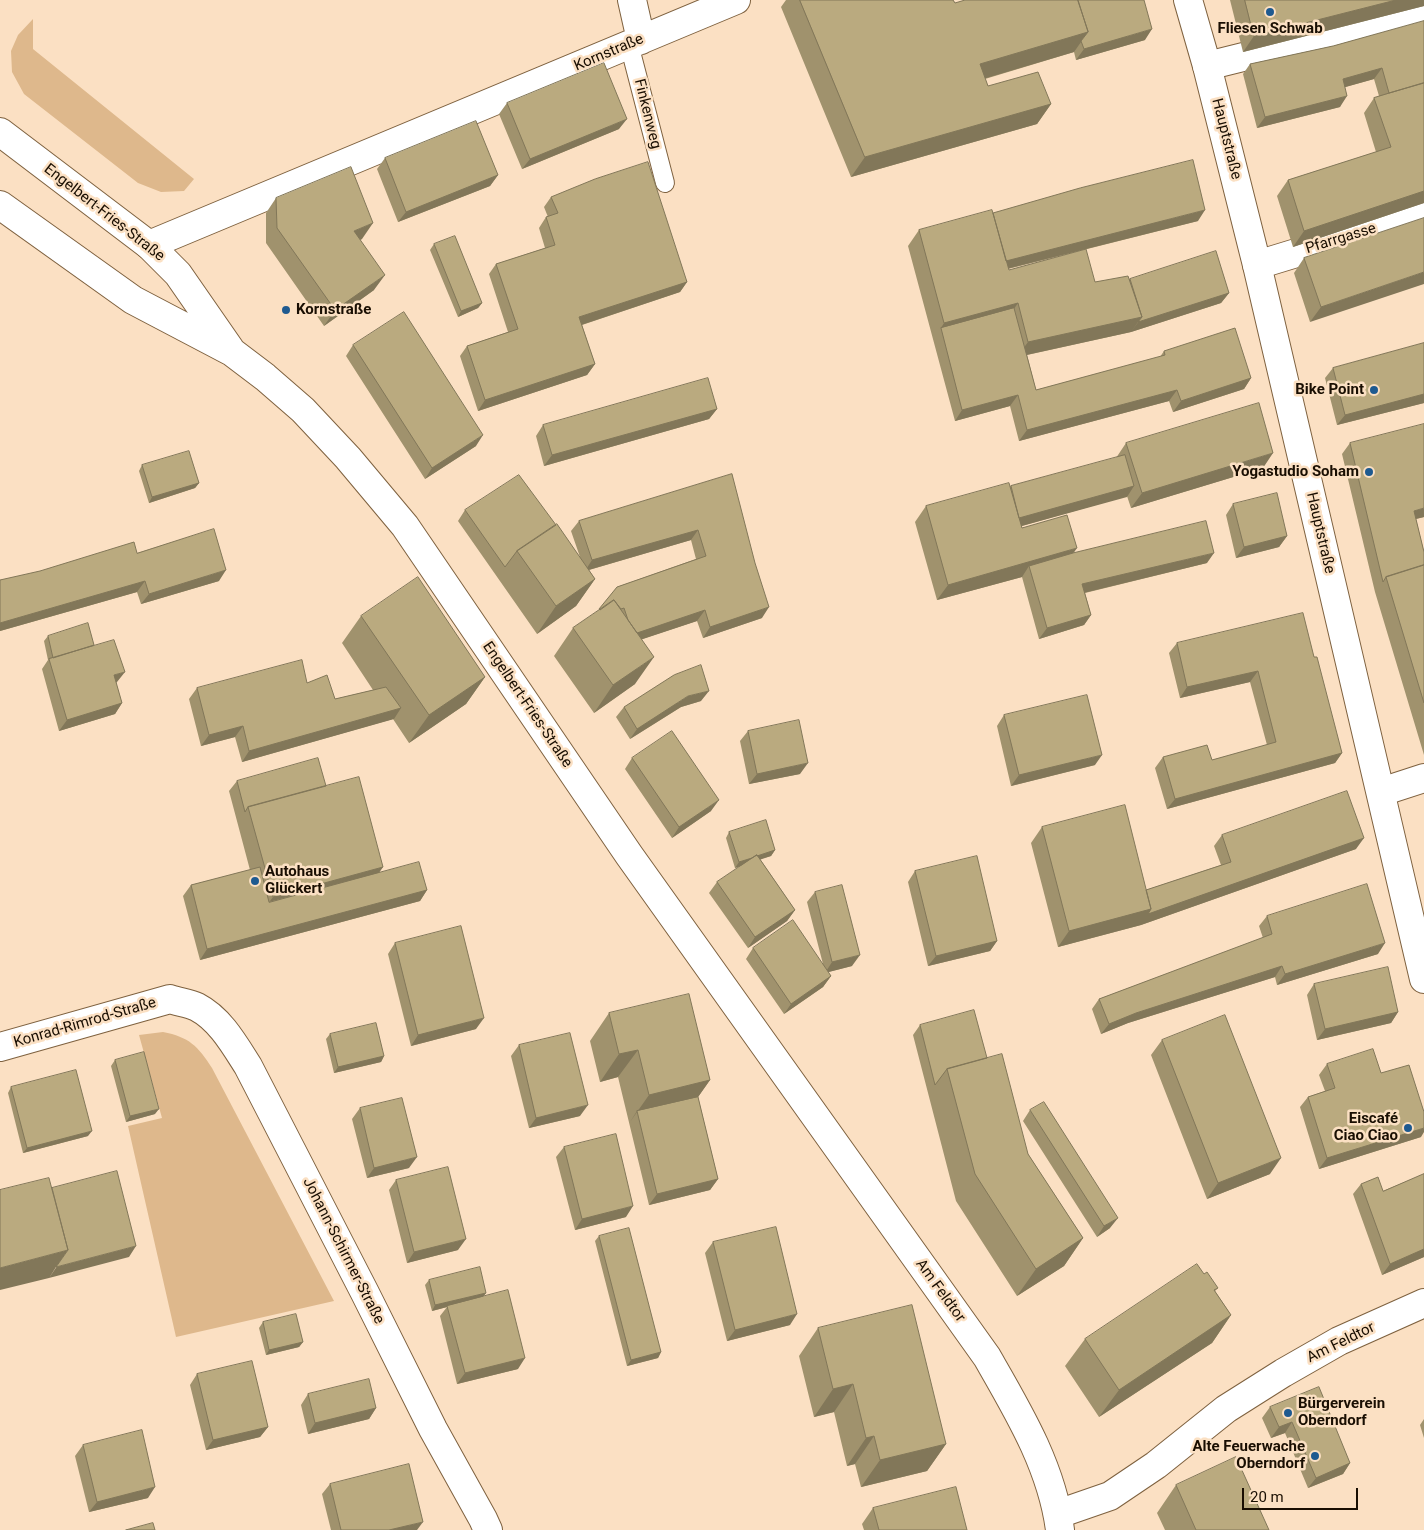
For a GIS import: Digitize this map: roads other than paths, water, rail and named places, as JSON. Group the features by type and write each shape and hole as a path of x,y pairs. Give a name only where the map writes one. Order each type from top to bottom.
{"main road":[{"path":"632,0 635,42"},
{"name":"Kornstraße","path":"149,245 736,0"},
{"name":"Hauptstraße","path":"1188,0 1207,66 1257,265 1424,980"},
{"path":"1207,66 1424,12"},
{"name":"Engelbert-Fries-Straße","path":"0,132 149,245 178,274 232,352"},
{"name":"Engelbert-Fries-Straße","path":"0,205 133,300 232,352 303,410 348,458 405,526 576,778 792,1084"},
{"name":"Pfarrgasse","path":"1257,265 1424,214"},
{"path":"1381,792 1424,778"},
{"name":"Konrad-Rimrod-Straße","path":"0,1047 170,1000"},
{"name":"Johann-Schirmer-Straße","path":"170,1000 196,1006 215,1020 248,1066 365,1293 432,1430 488,1530"},
{"name":"Am Feldtor","path":"792,1084 987,1357 1026,1427 1044,1467 1059,1522 1110,1496 1156,1465 1226,1409 1283,1373 1339,1341 1424,1303"}],"lane":[{"name":"Finkenweg","path":"635,42 665,183"}],"place":[{"name":"Fliesen Schwab","path":"1270,12"},
{"name":"Kornstraße","path":"286,310"},
{"name":"Bike Point","path":"1374,390"},
{"name":"Yogastudio Soham","path":"1369,472"},
{"name":"Autohaus Glückert","path":"255,881"},
{"name":"Eiscafé Ciao Ciao","path":"1408,1128"},
{"name":"Bürgerverein Oberndorf","path":"1288,1413"},
{"name":"Alte Feuerwache Oberndorf","path":"1315,1456"}]}
